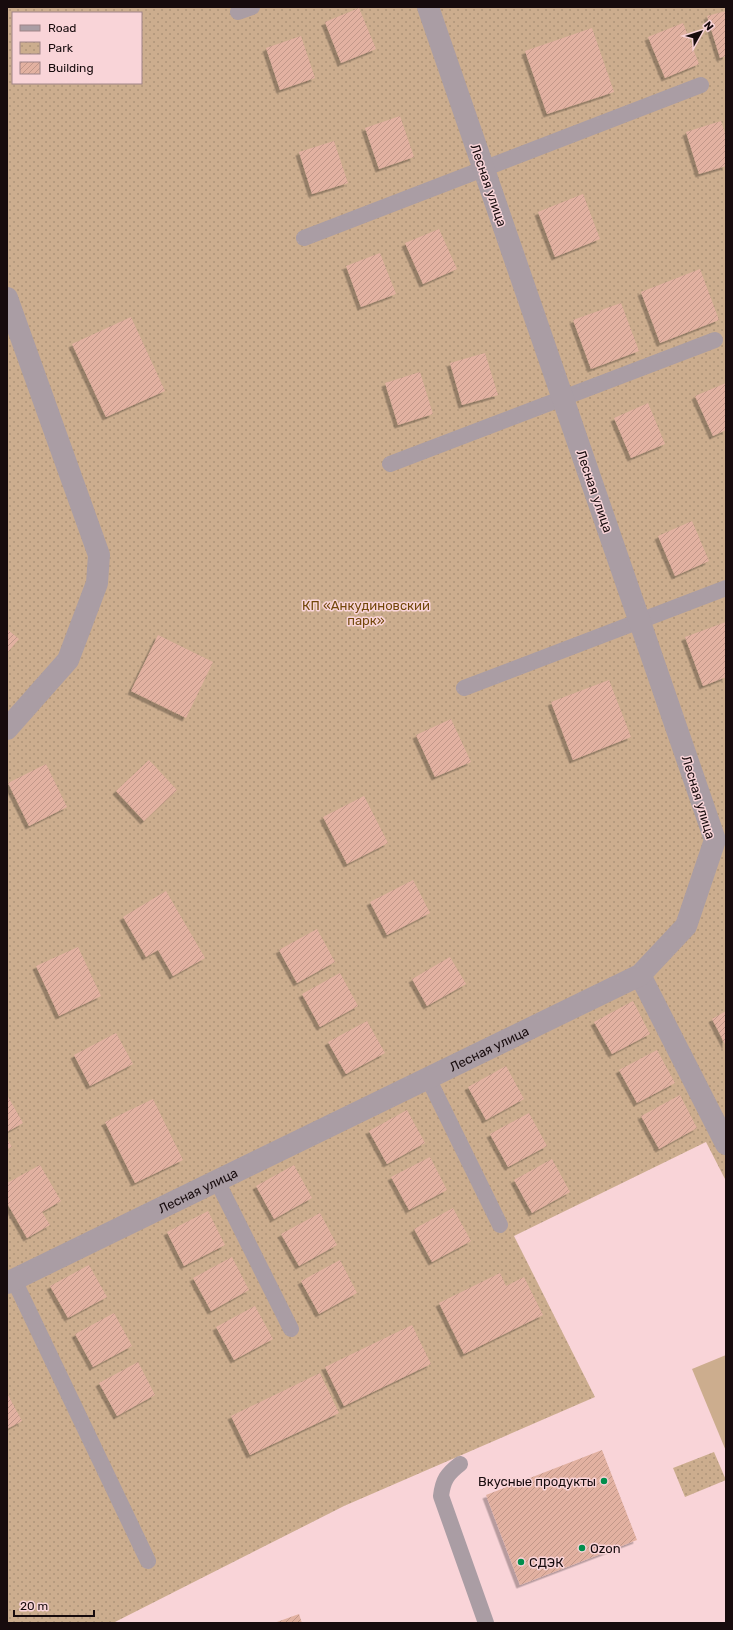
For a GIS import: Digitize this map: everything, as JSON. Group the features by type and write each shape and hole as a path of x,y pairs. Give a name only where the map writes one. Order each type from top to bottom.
{"street":[{"name":"Лесная улица","path":"11,1282 640,975 686,926 720,838 640,621 428,7"},
{"path":"7,298 99,556 97,583 68,660 7,729"},
{"path":"640,975 726,1144"}],"lane":[{"path":"304,238 700,85"},
{"path":"390,464 715,340"},
{"path":"464,688 726,588"},
{"path":"428,1078 500,1225"},
{"path":"217,1181 291,1329"},
{"path":"11,1282 148,1561"},
{"path":"460,1464 448,1473 443,1482 441,1496 486,1623"}],"green space":[{"name":"КП «Анкудиновский парк»","path":"7,7 726,7 726,1179 706,1142 514,1236 595,1397 344,1506 113,1623 7,1623"},
{"path":"726,1355 726,1451 692,1369"},
{"path":"714,1452 726,1480 685,1497 673,1468"}],"building":[{"path":"359,8 376,49 341,63 325,22"},
{"path":"726,11 726,56 720,58 707,16"},
{"path":"683,23 699,64 665,78 648,37"},
{"path":"592,28 614,92 547,114 525,51"},
{"path":"301,36 315,78 280,90 266,48"},
{"path":"400,116 414,157 379,169 365,128"},
{"path":"721,121 726,136 726,166 699,174 686,132"},
{"path":"334,141 348,183 312,194 299,152"},
{"path":"583,194 600,239 555,257 538,212"},
{"path":"439,229 457,269 423,284 405,243"},
{"path":"380,253 396,294 361,307 346,266"},
{"path":"700,269 719,320 660,343 641,292"},
{"path":"621,303 639,351 591,369 573,320"},
{"path":"131,317 165,391 106,417 72,344"},
{"path":"485,353 498,395 462,405 450,363"},
{"path":"420,372 433,414 398,425 385,383"},
{"path":"726,383 726,430 713,436 695,396"},
{"path":"648,403 665,444 631,458 614,418"},
{"path":"692,521 709,561 675,576 658,536"},
{"path":"726,622 726,677 703,686 685,637"},
{"path":"7,629 19,639 7,653"},
{"path":"158,635 213,662 186,718 131,691"},
{"path":"609,680 631,737 573,760 551,702"},
{"path":"451,719 471,762 435,777 416,735"},
{"path":"149,760 177,790 144,821 116,791"},
{"path":"46,764 67,807 29,826 8,783"},
{"path":"364,796 388,843 347,864 323,817"},
{"path":"413,880 430,913 387,935 370,902"},
{"path":"166,891 205,958 173,976 158,950 146,957 123,917"},
{"path":"317,929 335,962 297,983 279,950"},
{"path":"78,947 101,996 59,1016 36,966"},
{"path":"450,957 466,984 427,1006 412,979"},
{"path":"340,973 358,1006 320,1027 302,994"},
{"path":"633,1001 650,1034 612,1054 594,1022"},
{"path":"726,1011 726,1046 712,1019"},
{"path":"367,1021 385,1053 346,1074 328,1042"},
{"path":"116,1033 133,1064 90,1086 74,1055"},
{"path":"657,1050 675,1083 637,1103 619,1070"},
{"path":"506,1066 524,1099 486,1120 468,1087"},
{"path":"7,1095 23,1123 7,1132"},
{"path":"680,1095 697,1128 659,1149 641,1116"},
{"path":"153,1099 183,1160 135,1183 105,1122"},
{"path":"407,1110 425,1143 387,1164 369,1131"},
{"path":"529,1113 547,1146 508,1167 490,1134"},
{"path":"7,1139 12,1147 7,1149"},
{"path":"430,1157 447,1190 409,1210 391,1177"},
{"path":"552,1159 570,1192 532,1213 514,1180"},
{"path":"40,1165 61,1201 42,1212 50,1225 27,1238 7,1203 7,1183"},
{"path":"294,1165 312,1198 274,1219 256,1186"},
{"path":"453,1208 471,1241 432,1262 414,1229"},
{"path":"208,1211 225,1245 184,1266 167,1232"},
{"path":"320,1213 337,1245 299,1266 281,1234"},
{"path":"232,1257 249,1290 211,1311 193,1278"},
{"path":"340,1260 357,1293 319,1314 301,1281"},
{"path":"89,1265 107,1297 68,1318 50,1286"},
{"path":"500,1273 506,1286 524,1277 543,1315 464,1354 439,1303"},
{"path":"255,1306 273,1339 234,1360 216,1327"},
{"path":"114,1313 132,1346 93,1367 75,1334"},
{"path":"412,1325 431,1364 344,1406 325,1367"},
{"path":"138,1362 155,1395 117,1416 99,1383"},
{"path":"320,1373 339,1413 250,1455 231,1416"},
{"path":"7,1393 22,1421 7,1429"},
{"path":"602,1450 637,1540 520,1585 486,1495"},
{"path":"299,1614 302,1623 274,1623"}],"place":[{"name":"Вкусные продукты","path":"604,1481"},
{"name":"Ozon","path":"582,1548"},
{"name":"СДЭК","path":"521,1562"}]}
